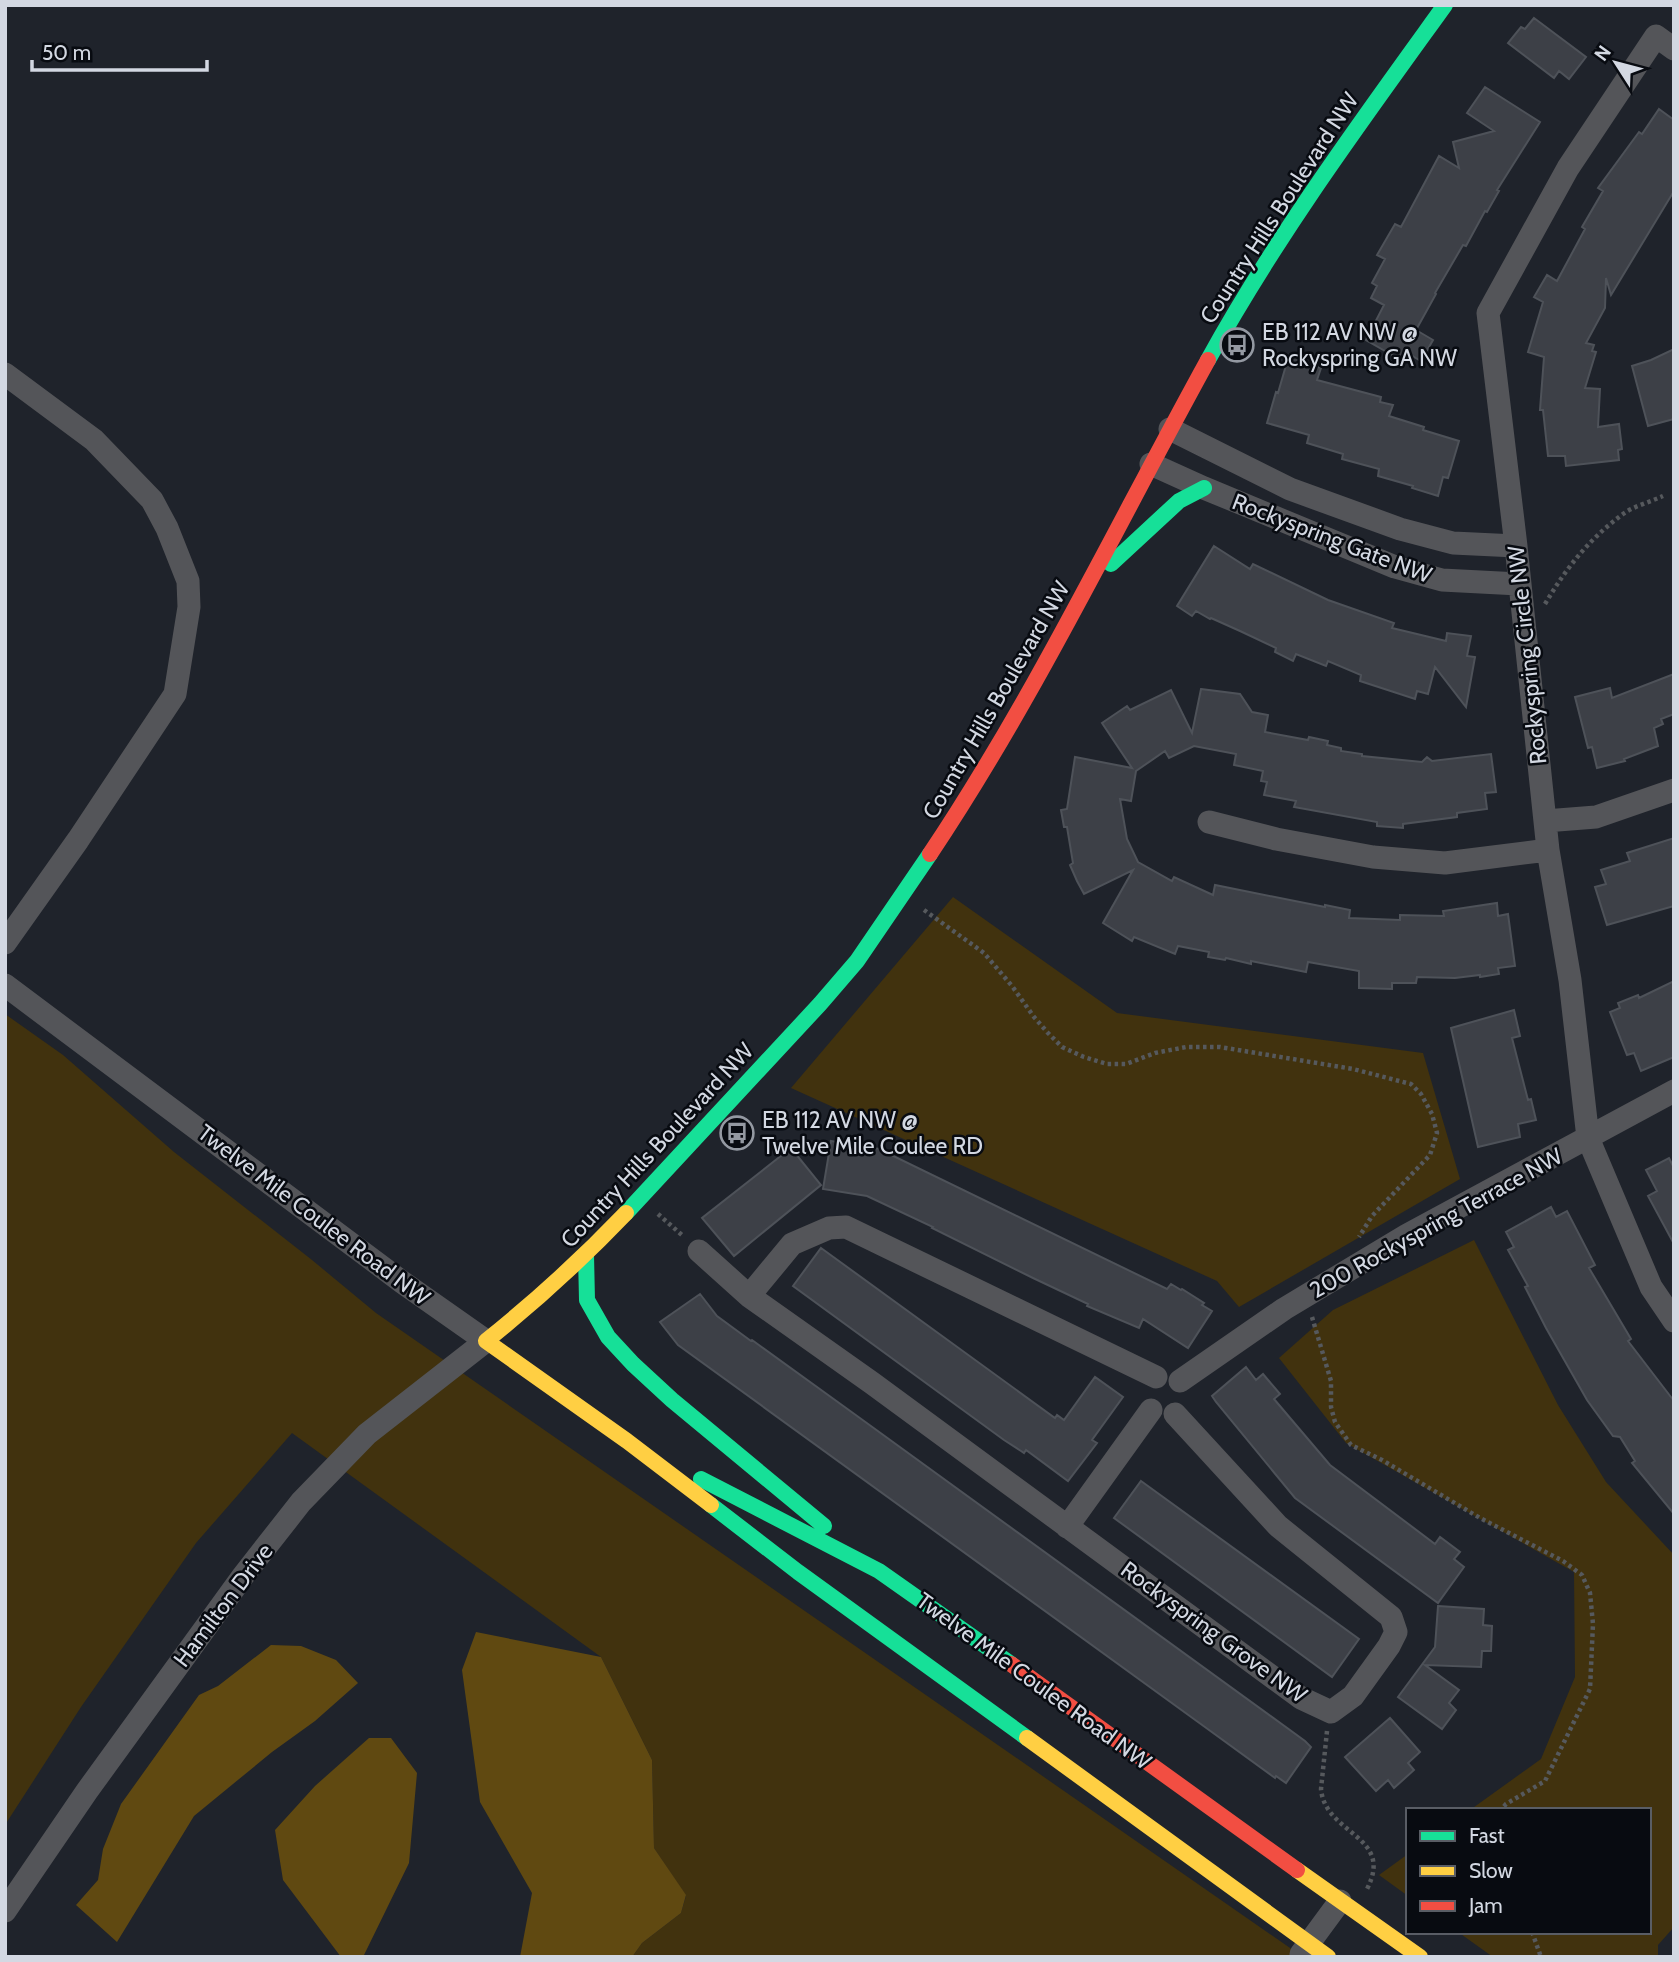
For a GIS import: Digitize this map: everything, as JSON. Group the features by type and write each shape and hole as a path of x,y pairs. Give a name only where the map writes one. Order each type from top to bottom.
{"main road":[{"name":"Country Hills Boulevard NW","path":"486,1341 530,1306 586,1255 857,961 961,808 1089,585 1230,320 1283,235 1445,5"},
{"path":"1089,585 1179,501 1204,488"},
{"path":"586,1255 587,1300 608,1337 633,1364 681,1408 879,1571"},
{"name":"Twelve Mile Coulee Road NW","path":"486,1341 627,1441 798,1572 1312,1952"},
{"name":"Twelve Mile Coulee Road NW","path":"627,1441 879,1571 929,1604 1420,1957"}],"street":[{"name":"Rockyspring Circle NW","path":"1674,49 1656,36 1568,168 1488,313 1548,850 1570,980 1588,1138 1651,1287 1674,1321"},
{"path":"5,374 94,440 152,500 167,528 188,581 189,607 175,694 78,840 5,943"},
{"name":"Rockyspring Gate NW","path":"1170,429 1290,489 1400,529 1453,543 1516,545"},
{"name":"Rockyspring Gate NW","path":"1152,464 1395,567 1442,580 1519,584"},
{"path":"1545,821 1596,817 1674,790"},
{"path":"1209,822 1276,839 1373,857 1445,863 1548,850"},
{"name":"Twelve Mile Coulee Road NW","path":"5,985 402,1282 486,1341"},
{"name":"200 Rockyspring Terrace NW","path":"1180,1381 1284,1309 1354,1267 1511,1178 1674,1091"},
{"path":"749,1296 793,1244 829,1228 846,1227 1156,1377 1168,1376 1180,1381 1185,1389 1186,1399 1175,1414 1162,1416 1151,1410 1146,1402 1145,1392 1156,1377"},
{"name":"Rockyspring Grove NW","path":"699,1251 749,1296 1301,1698 1331,1712 1353,1696 1390,1646 1396,1632 1391,1617 1278,1527 1175,1414"},
{"name":"Hamilton Drive","path":"5,1911 87,1791 235,1587 302,1502 367,1434 486,1341"},
{"path":"1068,1527 1151,1410"},
{"path":"1312,1952 1347,1906"}],"path":[{"path":"1539,612 1580,552 1625,513 1663,496"},
{"path":"903,895 984,953 1048,1033 1062,1047 1084,1057 1107,1064 1126,1064 1155,1053 1186,1047 1220,1047 1353,1069 1411,1084 1421,1094 1432,1114 1437,1133 1430,1155 1372,1216 1350,1253 1354,1267"},
{"path":"640,1197 699,1251"},
{"path":"1305,1296 1331,1381 1331,1407 1335,1422 1350,1445 1392,1466 1480,1518 1563,1560 1582,1574 1590,1593 1593,1625 1590,1689 1545,1781 1503,1808"},
{"path":"1331,1712 1326,1735 1321,1798 1333,1816 1363,1843 1375,1863 1372,1878 1347,1906"},
{"path":"1533,1934 1541,1957"}],"shaded area":[{"path":"953,897 1117,1013 1423,1053 1460,1179 1239,1307 1217,1281 791,1088"},
{"path":"5,1014 63,1055 174,1152 376,1313 1303,1957 632,1957 642,1943 681,1913 686,1896 654,1848 652,1760 601,1657 292,1433 196,1543 81,1707 5,1825"},
{"path":"1474,1240 1558,1405 1606,1482 1674,1555 1674,1927 1658,1945 1658,1957 1493,1957 1461,1934 1651,1934 1651,1808 1473,1808 1541,1759 1575,1677 1574,1572 1346,1443 1279,1358 1333,1310"},
{"path":"476,1632 601,1657 652,1760 654,1848 686,1895 681,1913 642,1943 632,1957 520,1957 532,1893 480,1802 462,1670"},
{"path":"271,1645 301,1646 336,1660 358,1683 315,1721 272,1752 194,1816 117,1942 76,1905 98,1880 103,1849 121,1804 199,1695 218,1686"},
{"path":"369,1738 391,1738 417,1773 409,1863 364,1955 341,1957 283,1880 275,1830 315,1786"},
{"path":"1406,1855 1406,1895 1379,1875"}],"building":[{"path":"1534,18 1586,57 1569,79 1559,71 1554,78 1508,43 1521,27 1525,29"},
{"path":"1485,87 1540,122 1466,246 1463,245 1416,330 1433,340 1421,361 1404,351 1399,359 1366,340 1384,305 1371,298 1377,286 1372,283 1385,259 1377,255 1395,224 1401,227 1439,156 1459,168 1453,142 1494,131 1467,113"},
{"path":"1659,109 1674,120 1674,191 1611,295 1606,278 1605,308 1586,343 1594,345 1592,351 1596,352 1585,388 1600,389 1598,427 1619,424 1622,449 1618,450 1619,460 1566,466 1565,456 1548,456 1543,410 1540,410 1544,357 1528,352 1543,302 1534,297 1547,275 1557,281 1585,229 1582,227 1603,191 1598,188"},
{"path":"1674,349 1674,419 1648,426 1632,366"},
{"path":"1289,355 1306,360 1305,364 1321,368 1317,380 1381,397 1380,402 1393,405 1389,416 1459,441 1448,478 1443,477 1438,496 1378,476 1379,469 1342,459 1343,454 1307,443 1309,435 1267,423"},
{"path":"1214,546 1250,569 1253,564 1328,600 1394,623 1392,628 1446,641 1447,633 1471,636 1467,656 1475,657 1466,707 1435,667 1428,694 1417,691 1415,699 1360,681 1361,675 1328,661 1326,666 1296,654 1293,661 1275,652 1276,648 1196,611 1192,616 1177,606"},
{"path":"1674,674 1674,714 1661,719 1663,724 1654,728 1658,746 1624,759 1625,761 1597,768 1592,747 1588,748 1575,697 1610,688 1612,698"},
{"path":"1201,689 1240,694 1252,712 1268,715 1265,732 1328,741 1327,745 1362,756 1422,762 1427,757 1432,761 1491,754 1496,792 1485,793 1487,809 1457,813 1457,817 1403,824 1403,828 1377,826 1377,822 1294,807 1296,801 1264,795 1267,782 1261,781 1263,771 1234,765 1236,754 1194,746 1169,758 1165,751 1136,771 1131,801 1120,799 1127,839 1138,862 1172,881 1174,877 1213,895 1215,885 1350,910 1349,918 1400,920 1400,915 1444,916 1443,911 1497,903 1498,916 1508,914 1515,966 1498,968 1499,974 1480,977 1417,977 1416,983 1392,983 1392,989 1359,988 1359,971 1308,962 1306,972 1251,961 1251,964 1208,957 1209,952 1178,946 1175,954 1134,937 1132,941 1103,923 1133,870 1084,894 1077,881 1070,865 1073,863 1061,810 1067,809 1075,757 1132,768 1102,723 1127,706 1130,710 1171,690 1192,733"},
{"path":"1674,838 1674,906 1607,925 1595,887 1606,884 1601,870 1630,861 1627,853"},
{"path":"1674,981 1674,1057 1641,1071 1634,1053 1627,1055 1610,1012 1620,1008 1618,1003 1638,995 1639,998"},
{"path":"1514,1010 1520,1036 1512,1038 1536,1120 1518,1124 1520,1137 1478,1147 1451,1028"},
{"path":"831,1141 869,1145 879,1149 1167,1289 1171,1284 1182,1289 1212,1311 1188,1348 1143,1319 1139,1328 1087,1306 1088,1304 867,1196 823,1189"},
{"path":"791,1148 821,1185 734,1256 702,1218"},
{"path":"1669,1158 1674,1168 1674,1244 1648,1196 1657,1191 1646,1170"},
{"path":"1551,1207 1556,1217 1567,1211 1595,1265 1589,1268 1631,1339 1628,1341 1674,1401 1674,1514 1632,1463 1635,1461 1620,1437 1613,1436 1587,1400 1546,1328 1525,1287 1528,1286 1508,1250 1514,1247 1506,1232"},
{"path":"821,1248 1055,1418 1057,1415 1064,1420 1095,1377 1123,1397 1092,1440 1097,1443 1068,1481 1026,1450 1024,1453 1004,1440 793,1286"},
{"path":"700,1294 717,1316 1305,1741 1311,1747 1286,1783 1276,1776 1275,1778 678,1345 660,1322"},
{"path":"1246,1367 1256,1380 1263,1374 1280,1394 1274,1399 1330,1465 1435,1544 1440,1537 1460,1552 1454,1559 1464,1567 1438,1603 1295,1498 1216,1402 1212,1396"},
{"path":"1141,1481 1359,1639 1332,1677 1114,1518"},
{"path":"1438,1606 1484,1609 1483,1625 1492,1626 1491,1651 1482,1651 1481,1667 1425,1665 1459,1690 1449,1703 1456,1710 1442,1729 1398,1697 1435,1647"},
{"path":"1390,1718 1420,1752 1408,1763 1414,1770 1394,1788 1388,1780 1376,1791 1345,1757"}],"traffic: fast":[{"path":"1208,360 1291,223 1445,5"},
{"path":"1111,564 1179,501 1204,488"},
{"path":"626,1213 857,961 930,854"},
{"path":"586,1255 587,1300 608,1337 672,1400 824,1526"},
{"path":"701,1479 879,1571 1011,1664"},
{"path":"711,1505 798,1572 1027,1738"}],"traffic: slow":[{"path":"626,1213 593,1247 486,1341 627,1441 711,1505"},
{"path":"1027,1738 1328,1957"},
{"path":"1297,1870 1420,1957"}],"traffic: jam":[{"path":"930,854 1005,734 1040,672 1208,360"},
{"path":"1011,1664 1297,1870"}],"place":[{"name":"EB 112 AV NW @ Rockyspring GA NW","path":"1237,345"},
{"name":"EB 112 AV NW @ Twelve Mile Coulee RD","path":"737,1133"}]}
